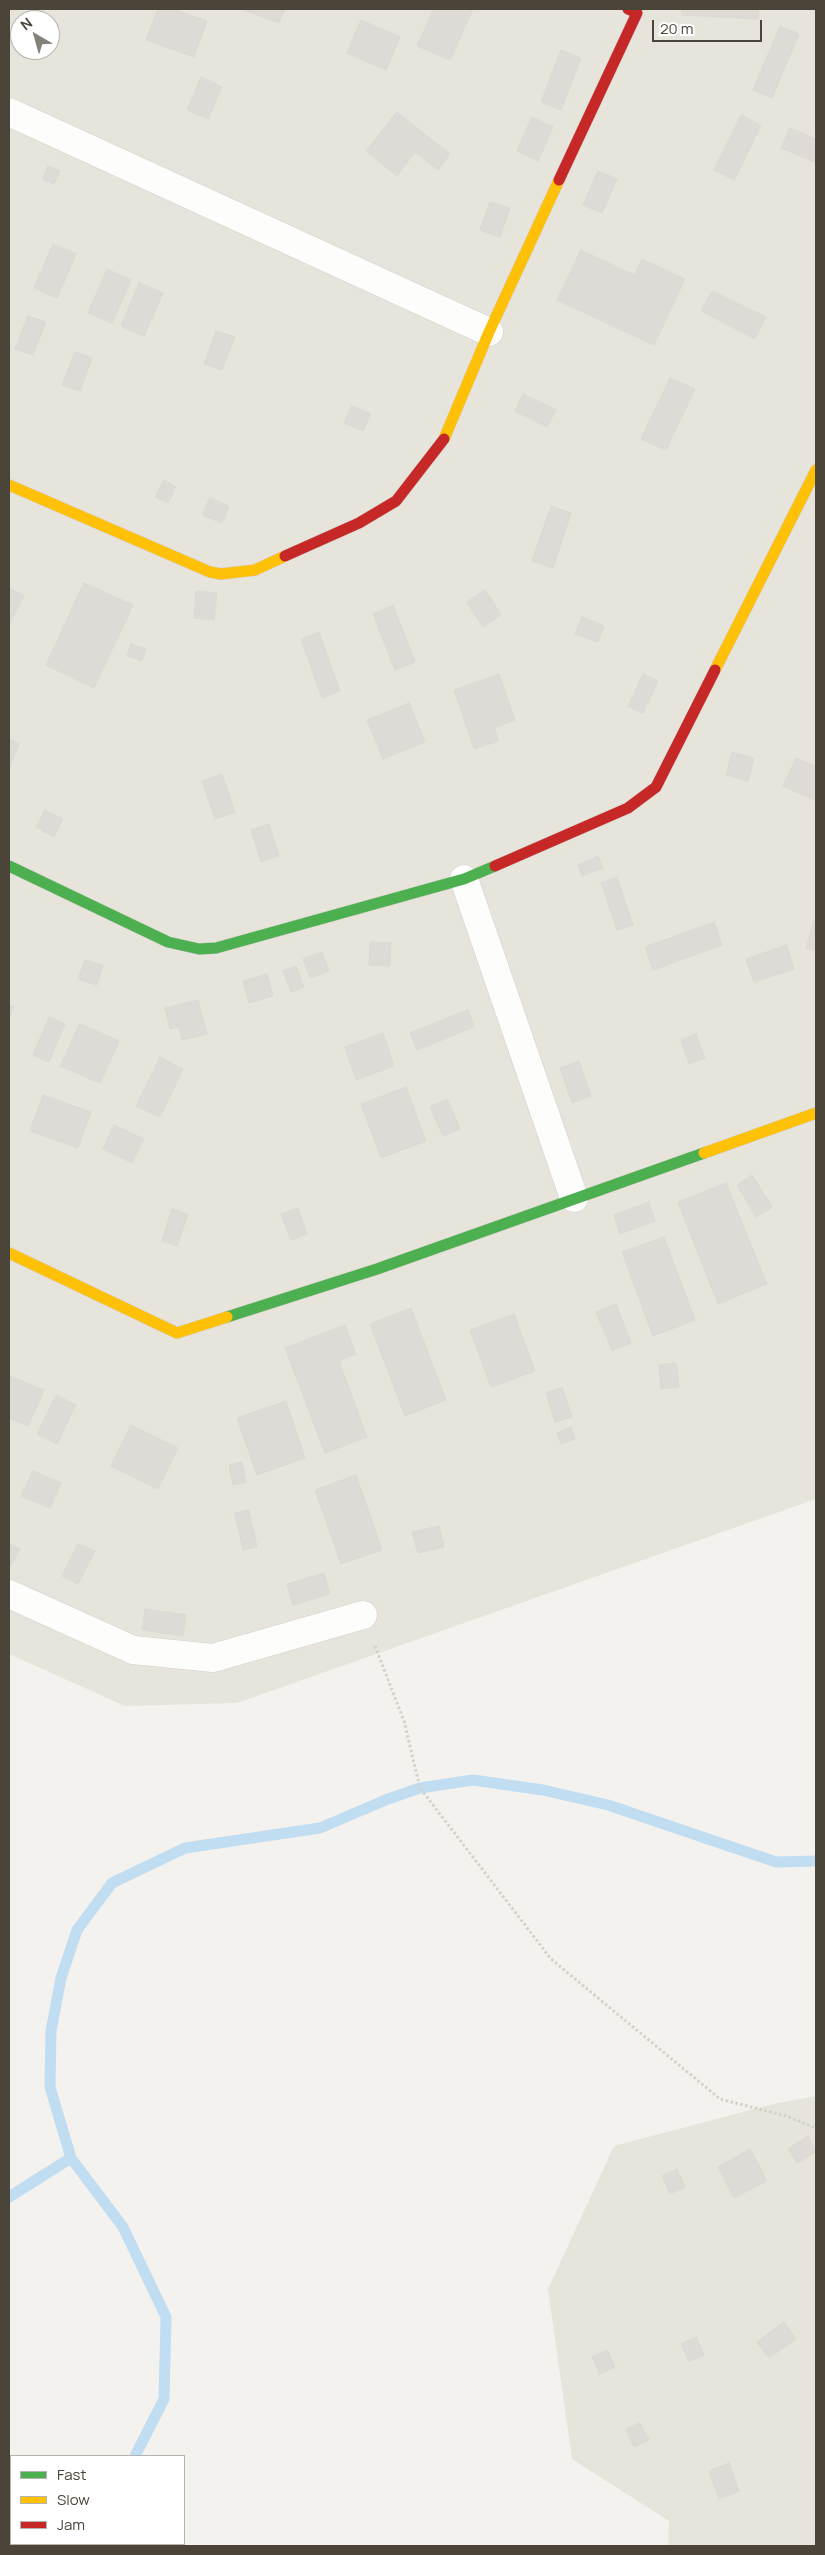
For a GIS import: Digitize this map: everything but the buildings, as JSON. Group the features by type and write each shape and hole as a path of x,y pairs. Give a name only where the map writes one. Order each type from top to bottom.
{"street":[{"path":"9,486 210,572 235,574 255,570 359,523 396,501 442,443 489,332 637,13 628,9"},
{"path":"9,112 489,332"},
{"path":"9,866 168,942 199,949 216,948 464,878 628,808 656,787 816,470"},
{"path":"464,878 574,1198"},
{"path":"9,1254 177,1333 377,1269 816,1113"},
{"path":"9,1594 133,1650 213,1658 363,1615"}],"path":[{"path":"363,1615 404,1721 420,1788 552,1959 720,2099 786,2116 816,2128"}],"shaded area":[{"path":"9,9 816,9 816,1499 237,1703 125,1706 9,1654"},
{"path":"816,2096 816,2546 668,2546 669,2521 572,2459 548,2289 614,2146 773,2104"}],"waterway":[{"path":"136,2455 164,2399 166,2317 123,2227 71,2158 50,2087 51,2031 61,1978 77,1930 112,1883 185,1848 320,1828 388,1799 420,1788 473,1780 543,1790 608,1805 776,1862 816,1861"},
{"path":"9,2197 71,2158"}],"traffic: fast":[{"path":"9,866 168,942 199,949 216,948 464,879 495,866"},
{"path":"227,1317 377,1269 704,1153"}],"traffic: slow":[{"path":"444,439 489,332 559,180"},
{"path":"715,670 816,470"},
{"path":"9,485 210,572 221,574 255,570 285,556"},
{"path":"704,1153 816,1113"},
{"path":"9,1253 177,1333 227,1317"}],"traffic: jam":[{"path":"559,180 637,13 628,9"},
{"path":"285,556 359,523 396,501 444,439"},
{"path":"495,866 628,808 656,787 715,670"}]}
